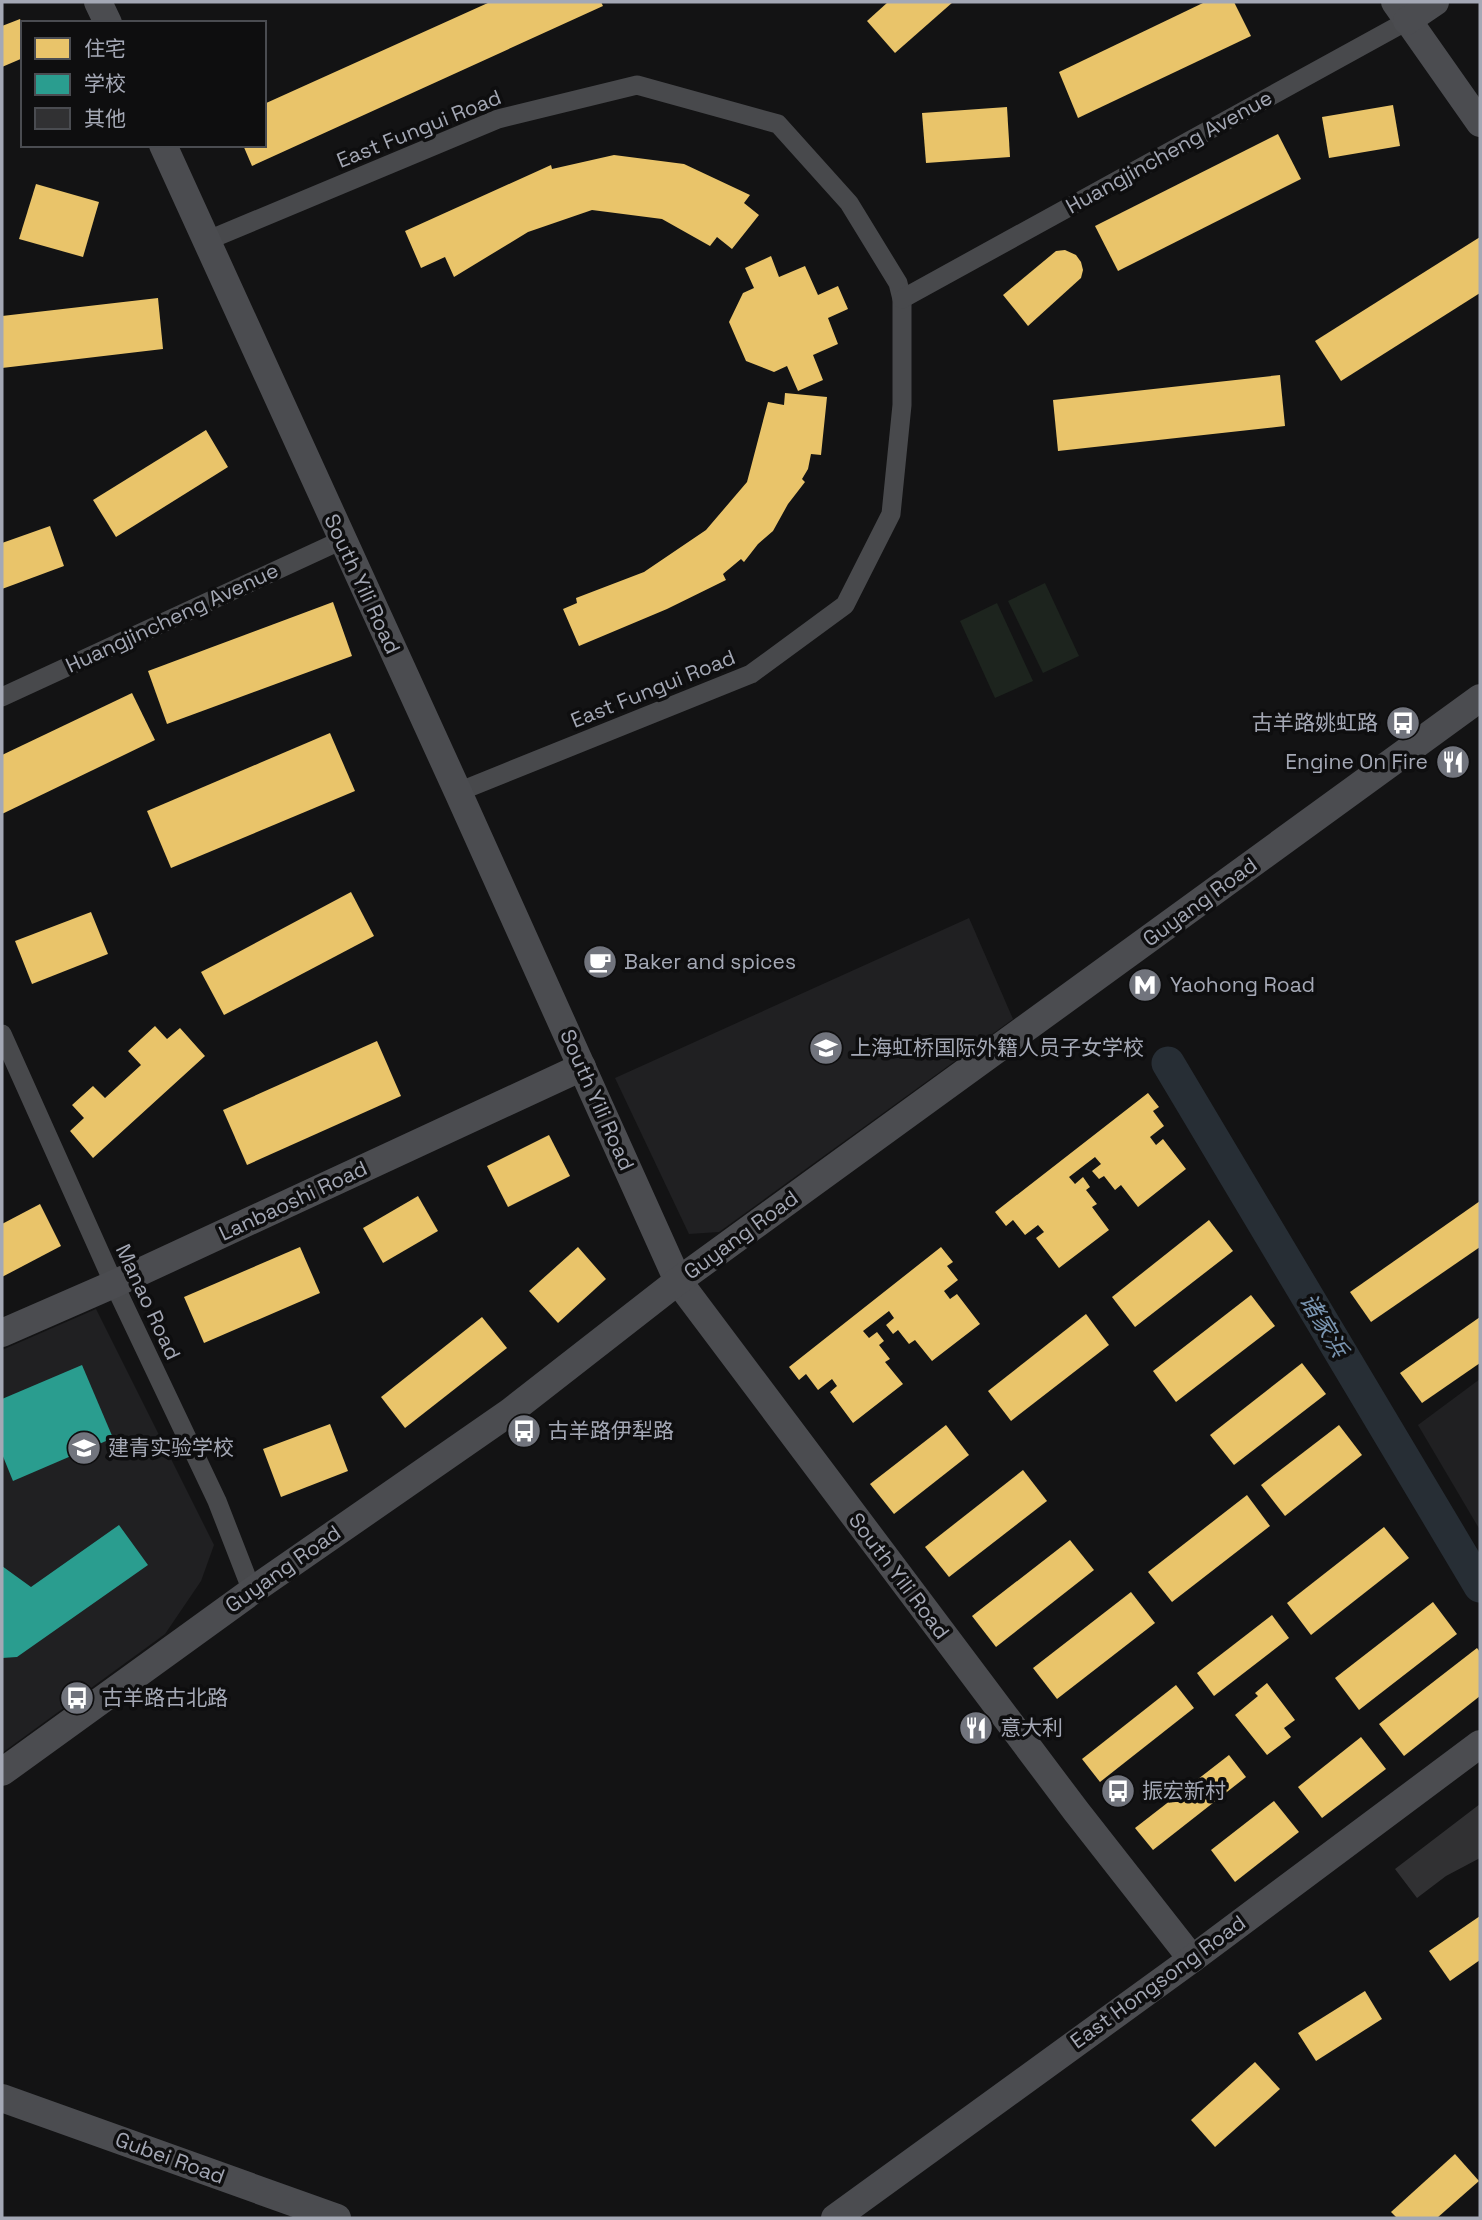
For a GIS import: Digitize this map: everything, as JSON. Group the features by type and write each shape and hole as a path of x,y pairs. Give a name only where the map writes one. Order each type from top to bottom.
{"street":[{"path":"98,2 107,21"},
{"name":"Huangjincheng Avenue","path":"902,299 1401,11 1435,2"},
{"path":"1401,11 1480,123"},
{"name":"East Fungui Road","path":"205,241 498,119 638,85 778,124 849,203 898,283 902,299 902,405 891,514 845,605 751,674 458,792"},
{"name":"South Yili Road","path":"164,147 678,1281 1076,1811 1192,1959"},
{"name":"Huangjincheng Avenue","path":"2,697 342,540"},
{"name":"Guyang Road","path":"2,1772 251,1591 510,1412 678,1281 1480,698"},
{"name":"Manao Road","path":"2,1034 114,1284 217,1501 251,1591"},
{"name":"Lanbaoshi Road","path":"2,1333 114,1284 582,1067"},
{"name":"East Hongsong Road","path":"835,2218 1192,1959 1480,1744"},
{"name":"Gubei Road","path":"2,2098 337,2218"}],"shaded area":[{"path":"1045,583 1079,656 1043,673 1008,601"},
{"path":"997,603 1033,681 995,698 960,621"},
{"name":"上海虹桥国际外籍人员子女学校","path":"969,918 1013,1019 719,1232 689,1234 615,1078"},
{"name":"建青实验学校","path":"96,1309 214,1545 201,1581 165,1634 2,1753 2,1350"},
{"path":"1480,1379 1480,1530 1418,1425"}],"building: 住宅":[{"path":"490,2 601,2 603,6 252,166 244,147 266,147 266,103"},
{"path":"888,2 953,2 895,53 867,21"},
{"path":"1205,2 1234,2 1251,36 1078,118 1059,72"},
{"path":"20,19 21,21 21,59 2,67 2,26"},
{"path":"1393,105 1400,146 1329,158 1322,117"},
{"path":"1007,107 1010,157 926,163 922,113"},
{"path":"1278,134 1301,179 1118,271 1095,226"},
{"path":"614,155 684,164 750,195 744,203 759,215 732,249 717,237 710,246 662,219 592,210 528,232 454,277 445,257 421,268 405,231 551,165 552,169"},
{"path":"36,184 99,202 83,257 19,239"},
{"path":"1480,237 1480,293 1341,381 1315,341"},
{"path":"1065,250 1076,255 1081,262 1081,278 1028,326 1003,295 1056,251"},
{"path":"771,256 779,277 805,266 818,295 838,286 848,309 828,318 838,344 813,355 823,380 798,391 787,366 774,372 746,361 729,322 743,293 754,288 745,268"},
{"path":"158,298 163,349 2,368 2,316"},
{"path":"1280,375 1285,426 1058,451 1053,400"},
{"path":"785,393 827,397 821,455 811,454 808,469 802,479 805,482 788,504 773,531 744,562 741,559 723,574 726,580 667,609 579,646 563,609 577,603 576,598 644,572 706,530 747,482 768,402 784,405"},
{"path":"206,430 228,467 116,537 93,500"},
{"path":"50,526 64,566 2,589 2,543"},
{"path":"333,602 352,656 167,724 148,671"},
{"path":"132,693 155,740 2,814 2,755"},
{"path":"330,733 355,791 171,868 147,811"},
{"path":"351,892 374,936 224,1015 201,972"},
{"path":"91,912 108,954 32,984 15,941"},
{"path":"155,1026 167,1039 180,1028 205,1056 93,1158 70,1131 84,1118 72,1105 93,1086 105,1098 141,1065 128,1051"},
{"path":"377,1041 401,1096 247,1165 223,1110"},
{"path":"1148,1093 1159,1107 1153,1111 1164,1126 1150,1137 1156,1145 1163,1139 1186,1169 1138,1207 1121,1185 1115,1190 1104,1176 1099,1179 1092,1171 1101,1164 1095,1157 1069,1177 1075,1184 1083,1177 1090,1187 1086,1190 1097,1204 1092,1207 1109,1230 1059,1268 1036,1238 1044,1232 1038,1225 1025,1235 1013,1220 1006,1226 995,1212"},
{"path":"549,1135 570,1176 508,1207 487,1166"},
{"path":"418,1196 438,1231 383,1263 363,1228"},
{"path":"1480,1201 1480,1247 1371,1322 1350,1292"},
{"path":"40,1204 61,1246 2,1277 2,1224"},
{"path":"1209,1220 1233,1251 1135,1327 1112,1297"},
{"path":"300,1247 320,1293 204,1343 184,1297"},
{"path":"578,1247 606,1279 558,1323 529,1291"},
{"path":"941,1247 953,1262 947,1266 958,1280 944,1291 950,1299 957,1294 980,1324 932,1361 915,1340 909,1344 898,1330 893,1334 886,1325 894,1318 889,1311 863,1331 869,1338 877,1332 884,1341 879,1345 890,1359 885,1362 903,1384 853,1423 830,1392 837,1386 832,1379 818,1390 806,1374 799,1380 789,1367"},
{"path":"1251,1295 1275,1326 1176,1402 1153,1371"},
{"path":"1086,1314 1109,1345 1011,1421 988,1391"},
{"path":"482,1317 507,1348 405,1428 381,1397"},
{"path":"1480,1317 1480,1363 1422,1403 1400,1373"},
{"path":"1302,1363 1326,1394 1234,1465 1210,1435"},
{"path":"330,1424 348,1471 281,1497 263,1449"},
{"path":"946,1425 969,1455 894,1514 870,1484"},
{"path":"1339,1425 1362,1455 1285,1516 1261,1485"},
{"path":"1023,1470 1047,1501 949,1577 925,1547"},
{"path":"1247,1495 1270,1526 1172,1602 1148,1572"},
{"path":"1384,1527 1409,1558 1311,1635 1287,1603"},
{"path":"1070,1540 1094,1570 996,1647 972,1616"},
{"path":"1131,1592 1155,1623 1057,1699 1033,1668"},
{"path":"1433,1602 1457,1634 1359,1710 1335,1678"},
{"path":"1272,1615 1289,1638 1214,1696 1197,1673"},
{"path":"1477,1648 1480,1652 1480,1696 1404,1756 1379,1724"},
{"path":"1267,1683 1295,1720 1284,1728 1291,1737 1267,1755 1235,1715 1258,1696 1255,1693"},
{"path":"1176,1685 1194,1708 1100,1782 1082,1759"},
{"path":"1361,1737 1386,1769 1322,1818 1298,1787"},
{"path":"1229,1755 1246,1777 1153,1850 1135,1828"},
{"path":"1274,1801 1299,1832 1235,1882 1211,1850"},
{"path":"1480,1916 1480,1960 1450,1981 1429,1951"},
{"path":"1365,1991 1382,2019 1316,2061 1298,2033"},
{"path":"1255,2062 1280,2089 1215,2147 1191,2120"},
{"path":"1455,2154 1479,2181 1437,2218 1397,2218 1391,2212"}],"building: 学校":[{"path":"82,1365 113,1438 13,1481 2,1454 2,1399"},
{"path":"119,1525 148,1565 17,1657 2,1658 2,1566 31,1587"}],"building: 其他":[{"path":"1480,1804 1480,1858 1446,1876 1417,1898 1395,1869"}],"waterway":[{"name":"诸家浜","path":"1168,1063 1480,1586"}],"place":[{"name":"古羊路姚虹路","path":"1403,723"},
{"name":"Engine On Fire","path":"1453,762"},
{"name":"Baker and spices","path":"600,962"},
{"name":"Yaohong Road","path":"1145,985"},
{"name":"上海虹桥国际外籍人员子女学校","path":"826,1048"},
{"name":"古羊路伊犁路","path":"524,1431"},
{"name":"建青实验学校","path":"84,1448"},
{"name":"古羊路古北路","path":"77,1698"},
{"name":"意大利","path":"976,1728"},
{"name":"振宏新村","path":"1118,1791"}]}
